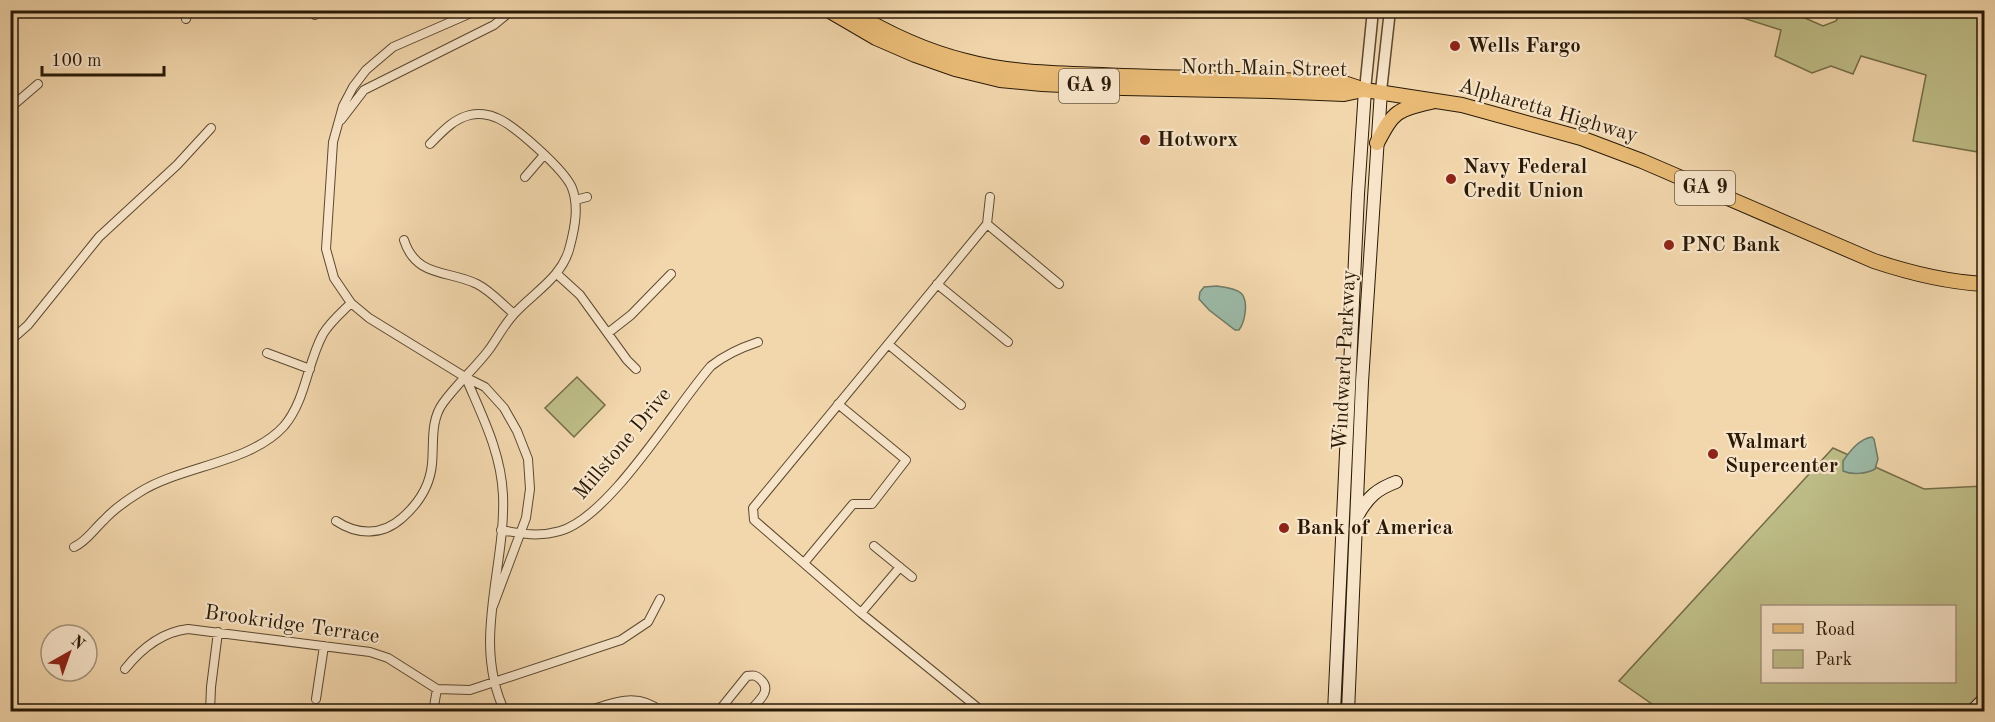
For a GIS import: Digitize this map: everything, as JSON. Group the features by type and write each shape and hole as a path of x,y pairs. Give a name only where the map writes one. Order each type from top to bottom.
{"main road":[{"name":"North Main Street","path":"828,10 876,38 915,56 971,74 1000,80 1123,88 1344,94 1365,90"},
{"name":"North Main Street","path":"849,10 883,29 937,52 995,67 1028,72 1332,82 1344,83 1365,90"},
{"name":"Alpharetta Highway","path":"1365,90 1437,101 1581,138 1630,156 1874,261 1901,270 1948,280 1984,284"},
{"name":"Windward Parkway","path":"1334,711 1357,205 1365,90"},
{"name":"Windward Parkway","path":"1348,711 1367,296 1381,91"},
{"path":"1377,143 1394,114 1404,109 1437,101"},
{"path":"1356,519 1372,494 1381,487 1396,482"},
{"path":"1971,711 1984,699"}],"street":[{"path":"478,10 406,40 380,56 352,87 343,106 333,142 326,249 334,278 351,303 369,318 485,387 504,408 517,431 528,459 530,489 526,518 494,606"},
{"path":"336,128 364,90 494,25 512,10"},
{"name":"Windward Parkway","path":"1365,90 1372,10"},
{"name":"Windward Parkway","path":"1381,91 1390,10"},
{"path":"10,108 38,84"},
{"path":"336,521 349,530 367,533 399,521 422,497 429,481 435,421 442,404 489,350 514,314 557,274 570,248 576,216 575,200 566,176 506,122 484,115 471,115 458,120 430,144"},
{"path":"10,341 28,326 99,237 177,165 211,128"},
{"path":"525,177 544,155"},
{"path":"983,711 861,613 754,520 753,508 987,224 990,196"},
{"path":"575,200 587,197"},
{"path":"987,224 1059,284"},
{"path":"404,240 410,254 423,266 439,274 478,284 514,314"},
{"path":"557,274 580,295 636,369"},
{"path":"608,333 631,315 671,274"},
{"path":"938,284 1008,342"},
{"path":"74,547 86,540 116,508 142,491 251,449 271,438 284,426 294,411 324,333 351,303"},
{"name":"Millstone Drive","path":"501,530 536,536 561,531 579,523 623,478 711,366 739,348 758,342"},
{"path":"888,344 961,405"},
{"path":"267,353 310,369"},
{"path":"465,377 489,428 497,453 503,496 494,606 489,637 494,684 505,711"},
{"path":"804,563 853,504 872,504 906,460 838,404"},
{"path":"874,546 912,577"},
{"path":"861,613 900,567"},
{"path":"433,711 437,690 470,690 494,684 621,640 648,622 660,599"},
{"name":"Brookridge Terrace","path":"125,669 135,656 174,630 188,629 370,652 388,658 437,690"},
{"path":"210,711 218,633"},
{"path":"316,699 324,646"},
{"path":"718,711 747,676 752,675 765,684 766,689 749,711"},
{"path":"585,711 620,700 631,699 652,704 662,711"}],"green space":[{"path":"1718,10 1789,11 1823,26 1836,21 1842,11 1984,11 1984,153 1913,141 1926,75 1861,56 1853,74 1831,66 1812,73 1775,56 1781,30"},
{"path":"577,377 605,405 574,437 545,408"},
{"path":"1833,448 1924,489 1984,486 1984,694 1966,711 1662,711 1619,681"}],"shaded area":[{"path":"1217,286 1236,290 1241,293 1245,301 1243,322 1239,330 1235,330 1209,310 1199,299 1204,287"},
{"path":"1872,437 1878,459 1875,469 1859,473 1843,471 1843,461 1852,450 1863,440"}],"place":[{"name":"Wells Fargo","path":"1455,46"},
{"name":"Hotworx","path":"1145,140"},
{"name":"Navy Federal Credit Union","path":"1451,179"},
{"name":"PNC Bank","path":"1669,245"},
{"name":"Walmart Supercenter","path":"1713,454"},
{"name":"Bank of America","path":"1284,528"}]}
